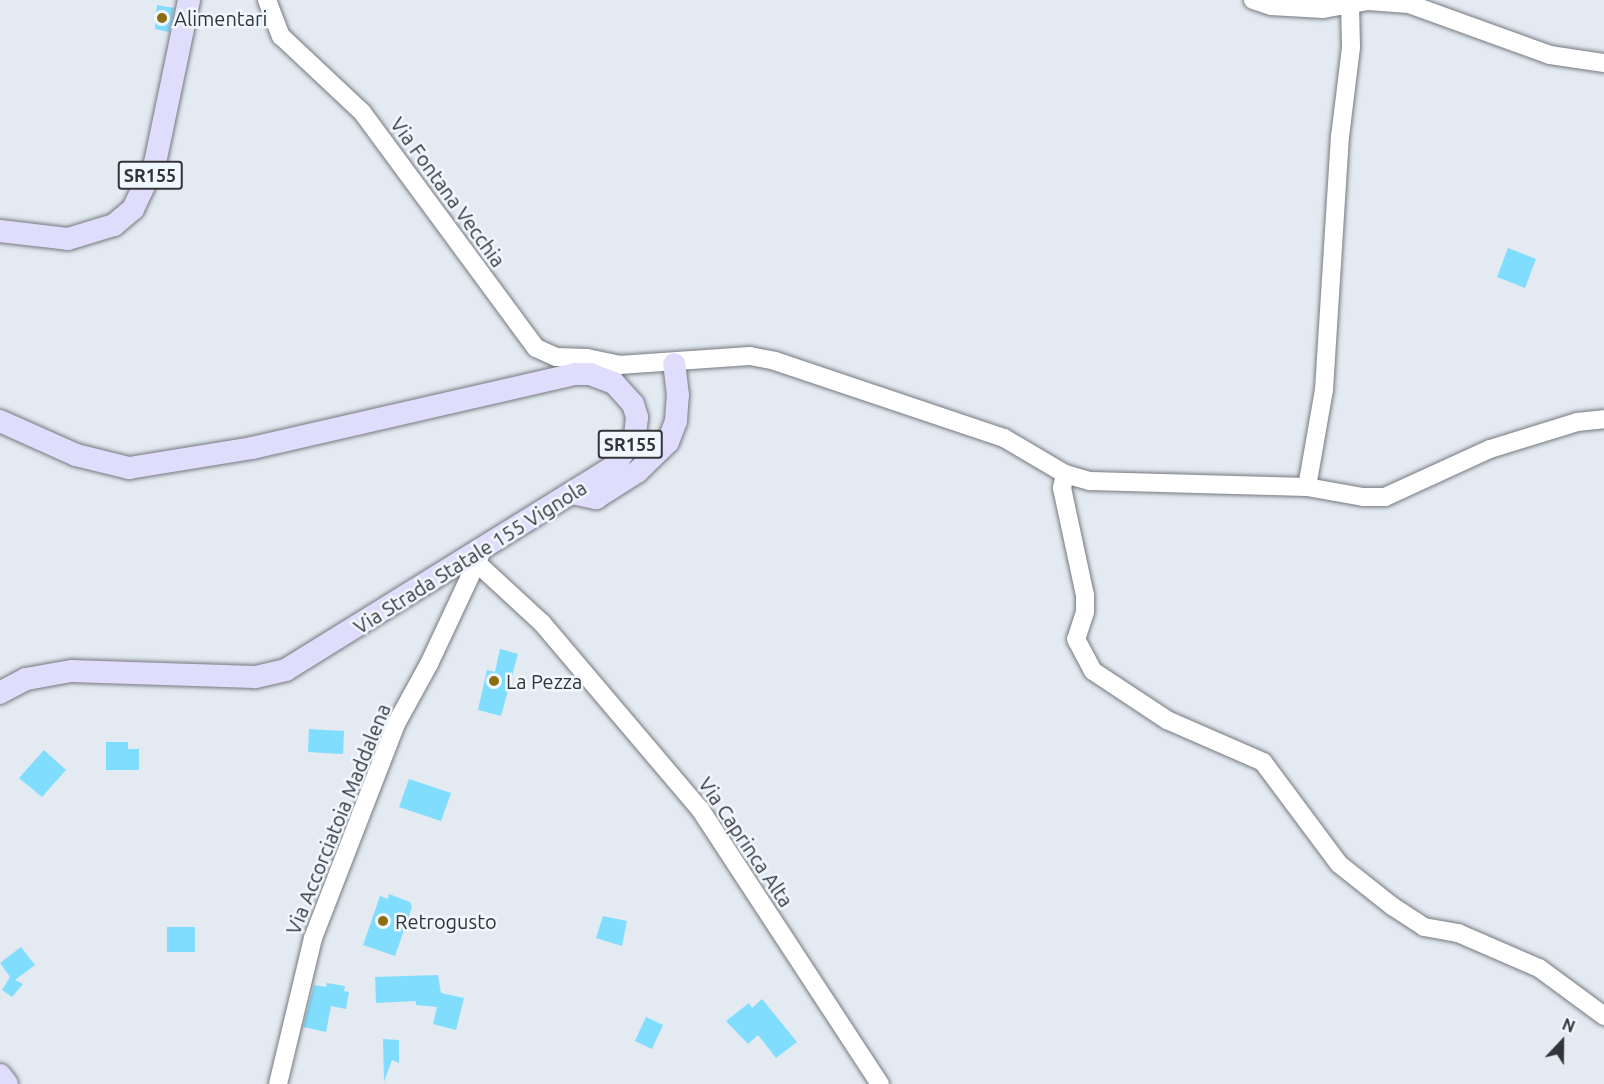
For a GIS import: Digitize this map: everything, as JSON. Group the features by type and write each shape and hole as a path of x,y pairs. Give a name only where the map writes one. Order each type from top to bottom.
{"main road":[{"name":"SR155","path":"0,231 68,239 114,225 133,209 154,163 189,0"},
{"path":"573,493 596,498 638,472 668,441 676,422 678,394 674,364"},
{"path":"0,421 76,455 129,468 252,448 576,374 610,371"},
{"name":"Via Strada Statale 155 Vignola","path":"0,693 26,679 71,671 255,677 286,670 480,556 613,467 635,436 637,417 633,404 614,383 610,371"},
{"path":"0,1075 7,1084"}],"street":[{"name":"Via Fontana Vecchia","path":"267,0 281,36 362,112 536,348 556,357 587,358 610,371 750,356 774,361 1004,438 1065,474 1112,483 1307,487 1385,497 1490,449 1577,422 1604,419"},
{"path":"1253,0 1271,6 1323,9 1368,0 1409,4 1550,55 1604,63"},
{"path":"1307,487 1324,390 1338,160 1351,47 1350,4"},
{"path":"1065,474 1062,488 1085,595 1085,612 1076,639 1093,671 1167,720 1263,762 1339,864 1392,906 1424,927 1458,933 1539,968 1604,1016"},
{"name":"Via Accorciatoia Maddalena","path":"278,1084 313,938 396,724 480,556"},
{"name":"Via Caprinca Alta","path":"480,556 542,623 700,809 880,1084"}],"building":[{"path":"157,5 174,8 169,32 155,29"},
{"path":"1508,248 1536,259 1525,288 1497,277"},
{"path":"500,649 518,654 501,716 478,710 487,670 495,672"},
{"path":"309,729 344,731 343,754 308,752"},
{"path":"106,742 128,742 128,749 139,749 139,770 106,770"},
{"path":"44,750 66,770 42,797 19,778"},
{"path":"409,779 451,793 441,821 399,807"},
{"path":"389,894 410,902 412,907 395,956 363,945 380,896 388,899"},
{"path":"603,916 627,921 622,946 596,938"},
{"path":"167,927 195,927 195,952 167,952"},
{"path":"21,947 35,965 15,980 23,984 12,997 2,990 10,977 0,963"},
{"path":"438,975 441,993 464,998 456,1030 433,1024 437,1007 416,1005 416,1001 376,1003 375,977"},
{"path":"327,983 345,986 344,991 349,992 346,1009 331,1006 326,1032 303,1027 314,985 326,987"},
{"path":"762,999 797,1042 776,1058 758,1035 748,1044 726,1021 749,1003 752,1008"},
{"path":"646,1017 663,1025 652,1049 635,1041"},
{"path":"383,1039 399,1040 399,1063 392,1060 384,1082"}],"place":[{"name":"Alimentari","path":"162,18"},
{"name":"La Pezza","path":"494,681"},
{"name":"Retrogusto","path":"383,921"}]}
